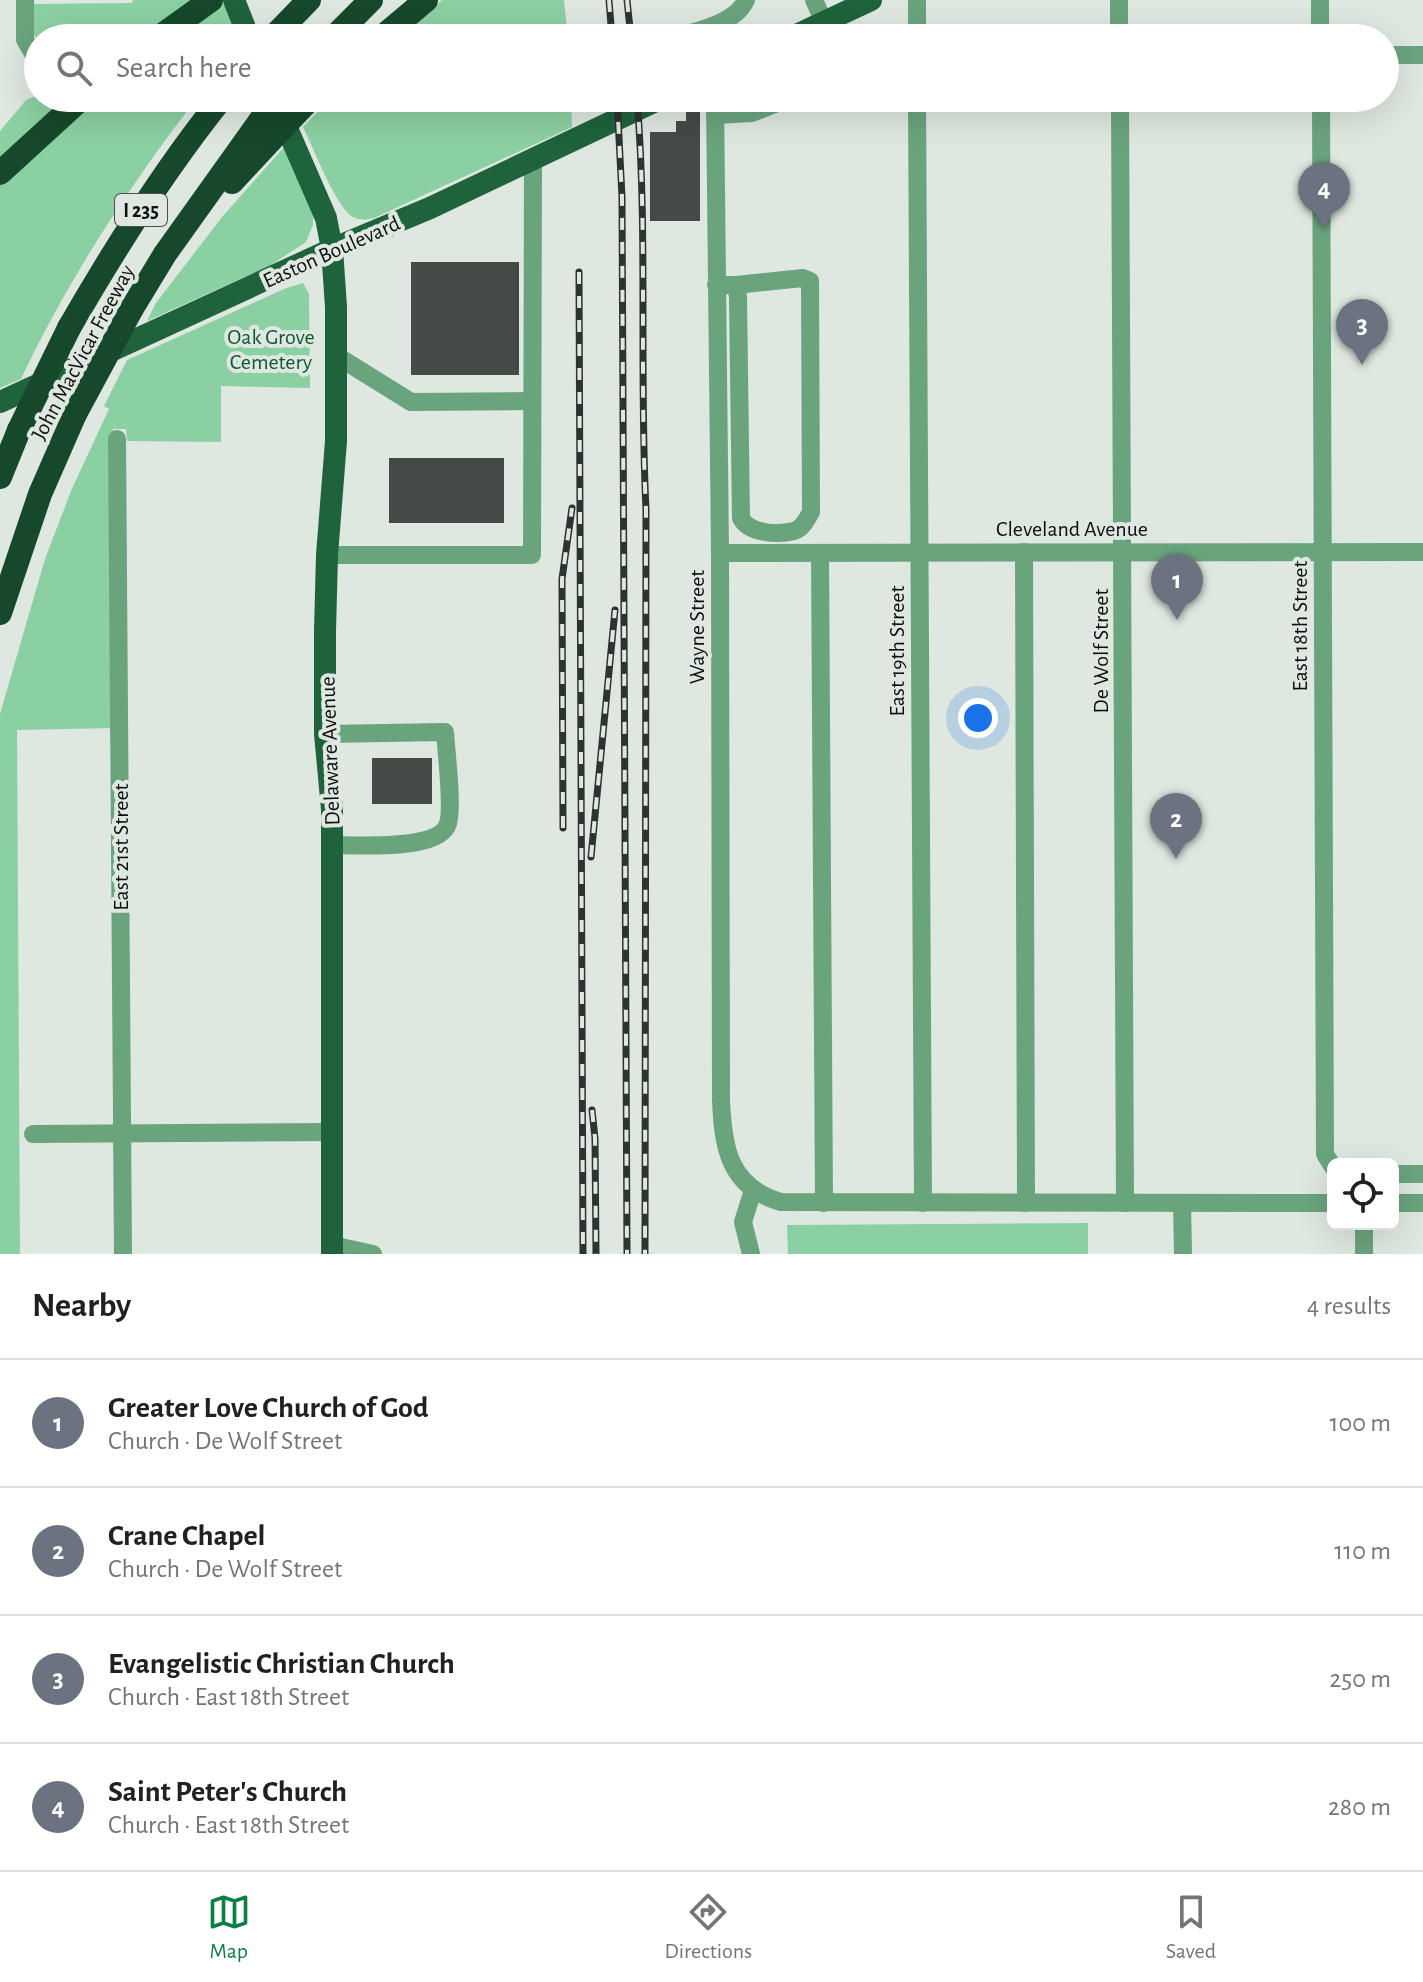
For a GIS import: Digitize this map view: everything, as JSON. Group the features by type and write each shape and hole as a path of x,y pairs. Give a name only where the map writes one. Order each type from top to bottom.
{"highway":[{"path":"285,24 309,0"},
{"path":"347,24 371,0"},
{"path":"398,24 426,0"},
{"path":"177,24 208,2"},
{"path":"0,173 67,112"},
{"name":"John MacVicar Freeway","path":"0,477 19,430 69,328 147,200 210,112"},
{"path":"265,130 271,112"},
{"path":"265,130 291,112"},
{"name":"John MacVicar Freeway","path":"0,613 40,494 75,414 131,310 165,254 265,130"}],"main road":[{"path":"234,0 243,24"},
{"path":"826,24 871,0"},
{"path":"282,112 326,218 332,249"},
{"name":"Easton Boulevard","path":"0,402 332,249 430,208 632,112"},
{"name":"Delaware Avenue","path":"332,249 337,356 336,441 327,555 325,734 332,809 332,1250"}],"street":[{"path":"25,0 25,24"},
{"path":"715,24 742,9 746,0"},
{"path":"814,0 816,24"},
{"path":"917,0 917,24"},
{"path":"1119,0 1119,24"},
{"path":"1320,0 1320,24"},
{"path":"1399,55 1423,55"},
{"name":"Wayne Street","path":"715,112 722,1129 735,1171 753,1190"},
{"name":"East 19th Street","path":"917,112 923,1203"},
{"name":"De Wolf Street","path":"1120,112 1125,1203"},
{"name":"East 18th Street","path":"1321,112 1329,1158"},
{"path":"327,555 532,555 533,159"},
{"path":"716,285 803,278 810,281 811,512 795,531 754,531 741,518 736,285"},
{"path":"337,356 411,402 532,401"},
{"name":"East 21st Street","path":"117,439 123,1254"},
{"path":"1024,552 1026,1203"},
{"name":"Cleveland Avenue","path":"720,553 1423,552"},
{"path":"820,553 824,1203"},
{"path":"325,734 445,732 449,809 447,826 438,835 412,844 332,845"},
{"path":"33,1134 332,1132"},
{"path":"1399,1174 1423,1174"},
{"path":"751,1254 743,1222 753,1190 762,1197 781,1202 824,1203 1327,1203"},
{"path":"1182,1203 1183,1254"},
{"path":"1399,1203 1423,1203"},
{"path":"1364,1230 1364,1254"},
{"path":"332,1250 373,1254"}],"green space":[{"path":"133,0 193,0 160,24 34,24 34,4 132,3"},
{"path":"442,0 564,0 567,24 412,24"},
{"path":"227,1 237,24 193,24"},
{"path":"24,102 24,112 51,112 0,158 0,131"},
{"path":"80,112 187,112 102,234 59,305 21,379 0,388 0,184"},
{"path":"317,112 571,112 572,127 374,218 362,220 350,215 337,199 303,127"},
{"path":"286,145 313,210 313,225 306,242 271,265 147,321 156,303 222,217"},
{"name":"Oak Grove Cemetery","path":"303,283 309,294 310,388 221,386 221,442 127,441 126,429 113,429 114,728 17,730 20,1254 0,1254 0,714 45,559 71,491 109,409 104,406 127,360"},
{"path":"1088,1223 1088,1254 788,1254 787,1225"}],"building":[{"path":"686,112 700,112 700,221 650,221 650,132 676,132 676,121 686,121"},
{"path":"411,262 519,262 519,375 411,375"},
{"path":"389,458 504,458 504,523 389,523"},
{"path":"372,758 432,758 432,804 372,804"}],"railway":[{"path":"609,0 611,24"},
{"path":"627,0 630,24"},
{"path":"618,112 622,197 627,1254"},
{"path":"638,112 646,509 645,1254"},
{"path":"579,272 583,1254"},
{"path":"563,828 562,579 572,508"},
{"path":"591,857 615,610"},
{"path":"592,1110 596,1254"}],"place":[{"name":"Saint Peter's Church","path":"1324,228"},
{"name":"Evangelistic Christian Church","path":"1362,365"},
{"name":"Greater Love Church of God","path":"1177,620"},
{"name":"Crane Chapel","path":"1176,859"}]}
